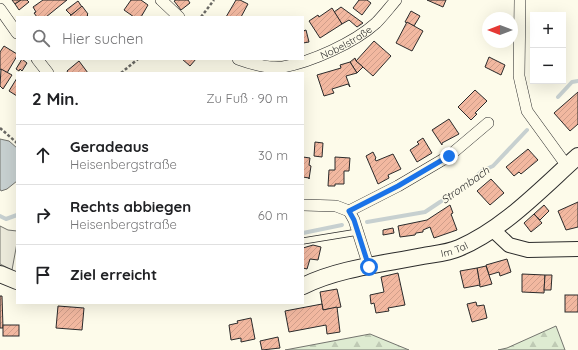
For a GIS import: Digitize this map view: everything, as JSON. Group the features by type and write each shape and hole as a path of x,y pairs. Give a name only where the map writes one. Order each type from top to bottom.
{"main road":[{"name":"Im Tal","path":"304,286 337,273 458,249 493,230 572,161"},
{"path":"0,274 16,281"}],"street":[{"path":"161,0 178,16"},
{"name":"Nobelstraße","path":"240,60 250,64 281,67 313,58 356,39 376,23 396,0"},
{"path":"520,0 519,76 527,111 572,161"},
{"path":"0,9 16,33"},
{"path":"38,60 47,72"},
{"path":"349,211 398,186 449,156 488,123"},
{"path":"304,205 336,206 349,211 354,220 369,267"},
{"path":"493,230 509,245 528,250 578,249"}],"lane":[{"path":"304,240 358,232"}],"path":[{"path":"202,16 214,0"},
{"path":"122,72 137,60"},
{"path":"0,128 16,142"}],"green space":[{"path":"556,326 565,350 498,350 507,348"},
{"path":"370,334 409,350 285,350"}],"shaded area":[{"path":"0,139 9,141 16,147 16,182 7,189 1,191"},
{"path":"0,226 8,230 16,231 16,248 12,270 0,264"}],"building":[{"path":"12,0 21,0 15,4"},
{"path":"21,0 27,0 29,2 19,10 15,4"},
{"path":"43,0 67,0 47,16 36,16 33,7"},
{"path":"131,0 141,0 148,5 142,16 133,16 124,10"},
{"path":"188,0 190,3 181,10 174,1"},
{"path":"236,0 240,0 248,4 242,16 227,16"},
{"path":"359,0 367,0 371,3 362,15 353,8"},
{"path":"427,0 446,0 443,7"},
{"path":"78,1 82,7 71,15 66,10"},
{"path":"82,6 88,14 88,16 70,16"},
{"path":"341,7 363,23 357,27 349,20 342,24 334,12"},
{"path":"332,8 342,24 320,38 309,21 318,15 319,17"},
{"path":"411,11 420,16 414,26 405,22"},
{"path":"407,22 423,31 412,51 396,43"},
{"path":"306,30 309,42 304,43 304,31"},
{"path":"374,41 391,56 373,76 356,61"},
{"path":"4,46 16,53 16,58 7,73 0,69 0,52"},
{"path":"489,57 505,65 501,75 485,67"},
{"path":"355,58 356,61 363,67 357,73 350,62"},
{"path":"21,60 27,63 22,71 20,69 19,71 16,69"},
{"path":"183,60 195,60 190,66"},
{"path":"79,61 87,72 68,72"},
{"path":"350,62 357,73 346,76 350,87 348,84 332,89 334,93 324,96 317,75 341,68 340,65"},
{"path":"1,69 12,75 3,89 0,86"},
{"path":"16,80 16,95 9,91"},
{"path":"475,90 487,101 475,113 477,114 471,120 458,107"},
{"path":"578,92 578,124 570,131 554,113"},
{"path":"449,119 459,134 442,143 442,145 432,130"},
{"path":"423,138 432,153 417,162 410,150 419,144 417,142"},
{"path":"315,142 323,143 322,157 314,156"},
{"path":"528,149 538,160 521,174 519,172 514,176 506,167"},
{"path":"373,152 376,161 393,154 401,169 388,175 389,178 378,184 366,156"},
{"path":"304,157 310,158 309,165 311,166 309,178 304,177"},
{"path":"335,157 350,158 349,171 344,171 344,184 328,186 329,170 335,170"},
{"path":"491,179 504,193 490,205 477,191"},
{"path":"578,202 578,227 566,230 558,211"},
{"path":"450,205 453,213 451,214 457,230 434,238 430,227 423,230 423,232 416,233 415,235 400,237 398,226 427,220"},
{"path":"544,205 549,211 540,220 534,214"},
{"path":"534,214 542,223 531,232 524,223"},
{"path":"393,228 394,233 383,235 383,230"},
{"path":"313,245 321,247 318,260 310,259 307,269 304,268 304,248"},
{"path":"507,259 511,272 500,276 499,272 489,275 486,265"},
{"path":"486,266 492,284 480,287 477,268"},
{"path":"477,268 480,285 464,288 460,271"},
{"path":"398,273 405,305 388,308 389,311 376,313 374,303 371,304 370,295 384,292 381,277"},
{"path":"522,274 545,275 544,293 522,292"},
{"path":"545,275 552,275 551,290 544,290"},
{"path":"337,289 341,307 323,310 320,292"},
{"path":"565,295 578,295 578,312 565,312"},
{"path":"0,296 2,296 3,328 0,328"},
{"path":"476,302 477,306 484,305 487,318 472,322 467,304"},
{"path":"322,304 323,310 337,307 340,332 327,334 326,325 289,332 285,311"},
{"path":"58,306 84,308 82,330 56,328"},
{"path":"251,318 255,339 241,342 241,338 231,340 229,325 238,323 237,321"},
{"path":"3,325 19,325 19,336 3,336"},
{"path":"278,337 280,348 262,350 260,341"}],"waterway":[{"name":"Strombach","path":"558,97 572,82 578,81"},
{"name":"Strombach","path":"367,222 425,212 463,189 482,171 493,166 527,130"},
{"name":"Strombach","path":"0,216 6,219 16,215"},
{"name":"Strombach","path":"304,233 342,225"}],"route":[{"path":"369,267 354,220 349,211 398,186 449,156"}]}
